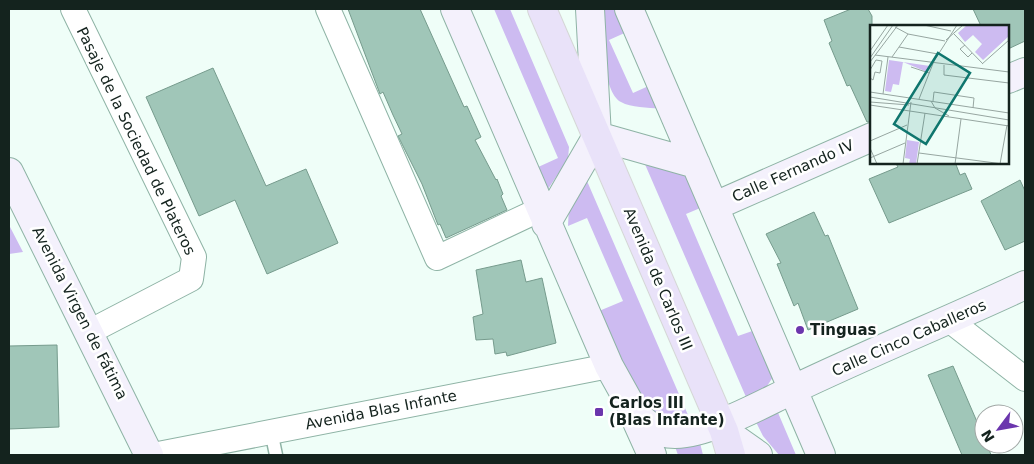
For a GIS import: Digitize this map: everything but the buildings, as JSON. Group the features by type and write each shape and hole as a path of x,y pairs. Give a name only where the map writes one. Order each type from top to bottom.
{"main road":[{"name":"Avenida de Carlos III","path":"542,9 725,441 741,455"}],"street":[{"name":"Pasaje de la Sociedad de Plateros","path":"73,9 194,257 191,278 89,332"},
{"path":"328,9 437,258 543,216 597,136 696,164"},
{"path":"455,9 609,366 631,407 652,455"},
{"name":"Avenida de Carlos III","path":"590,9 597,136"},
{"path":"629,9 821,455"},
{"path":"1009,79 1025,72"},
{"name":"Calle Fernando IV","path":"715,206 870,138"},
{"name":"Avenida Virgen de Fátima","path":"9,172 151,455"},
{"name":"Calle Cinco Caballeros","path":"792,390 1025,286"},
{"path":"949,320 1025,379"},
{"name":"Avenida Blas Infante","path":"151,455 609,366"},
{"path":"725,441 753,409 792,390"},
{"path":"631,407 651,428 673,434 692,432 725,441 758,455"}],"lane":[{"path":"271,431 276,455"}],"shaded area":[{"path":"494,9 510,9 569,147 568,159 548,189 545,190 536,168 558,158"},
{"path":"599,9 619,9 629,31 609,40 633,93 653,84 660,109 630,105 621,102 615,96 606,73"},
{"path":"644,162 692,174 705,206 686,214 738,336 758,329 773,377 767,386 750,399 746,397"},
{"path":"587,181 691,422 663,418 640,404 599,311 623,301 587,218 568,226 569,205"},
{"path":"9,225 23,252 9,254"},
{"path":"776,408 796,455 779,455 763,436 756,422"},
{"path":"700,443 703,455 678,455 674,444"}],"place":[{"name":"Tinguas","path":"800,330"},
{"name":"Carlos III (Blas Infante)","path":"599,412"}]}
